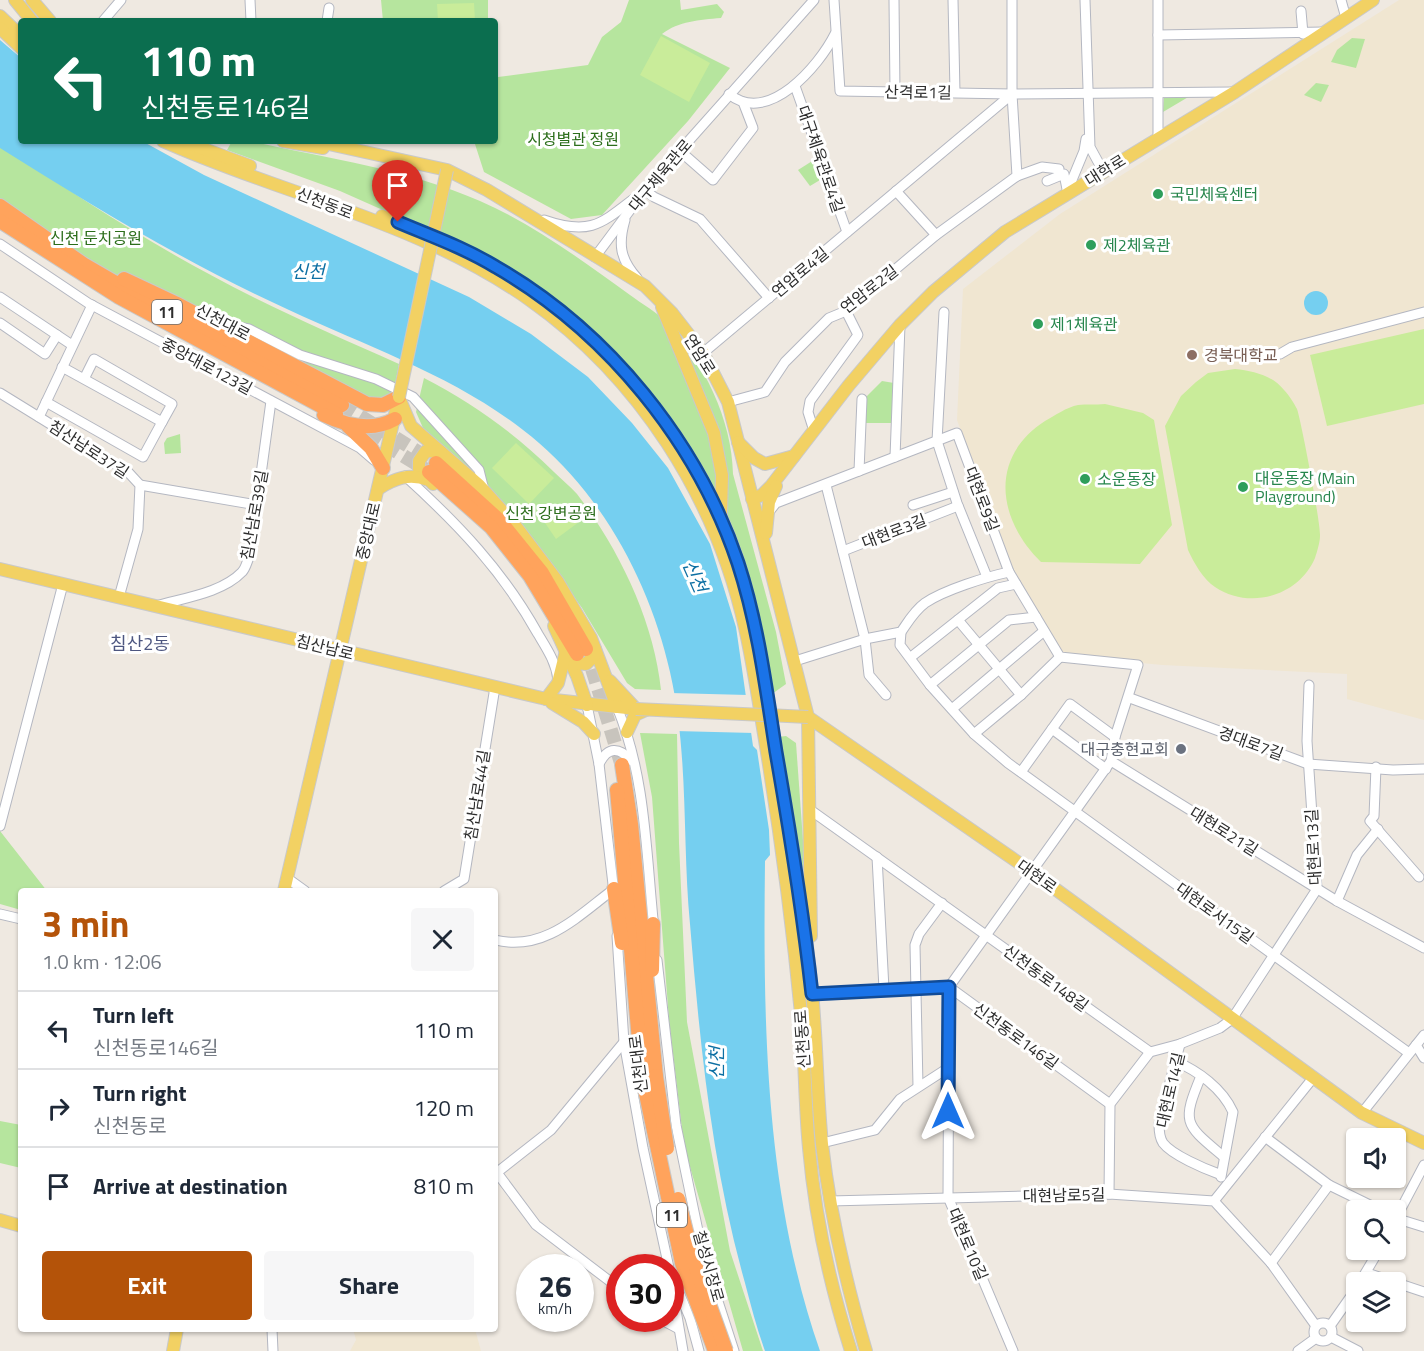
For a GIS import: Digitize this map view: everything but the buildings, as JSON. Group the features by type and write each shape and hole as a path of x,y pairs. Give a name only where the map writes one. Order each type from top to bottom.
{"highway":[{"name":"신천대로","path":"0,206 93,270 341,417"},
{"name":"11","path":"0,221 118,297 165,321 261,384 341,417"},
{"path":"93,270 131,282 375,406 399,397"},
{"path":"341,417 357,419 361,411 356,396"},
{"path":"341,417 384,425 395,419"},
{"path":"341,417 371,448 382,468"},
{"path":"434,467 498,535 530,576 581,651"},
{"name":"신천대로","path":"623,765 651,1029 649,1075 682,1263 714,1351"},
{"name":"신천대로","path":"623,765 622,834 637,1035 649,1075 687,1237 726,1351"},
{"path":"614,889 637,1035"},
{"path":"651,1029 654,924"}],"main road":[{"path":"15,0 30,18"},
{"path":"32,0 47,18"},
{"name":"대학로","path":"752,499 762,495 778,481 794,456 900,325 933,292 1005,232 1067,192 1235,92 1373,0"},
{"path":"0,16 18,33"},
{"path":"0,28 18,45"},
{"name":"신천동로","path":"171,144 423,241 491,275 528,298 560,323 626,387 676,456 716,519 745,627 774,790 792,926 813,1184 835,1299 851,1351"},
{"name":"신천동로","path":"191,144 456,246 519,281 579,327 623,371 683,450 746,590 756,633 792,851 812,994 822,1143 830,1202 849,1293 865,1351"},
{"name":"연암로","path":"304,144 387,156"},
{"name":"연암로","path":"329,144 447,170 487,190 645,286 703,353 728,402 808,717 812,994"},
{"name":"중앙대로","path":"285,885 395,419 447,170"},
{"path":"659,301 700,393 714,432 722,475 723,514 716,519"},
{"path":"399,397 411,426 434,467 484,490 558,582 581,651 587,705"},
{"path":"738,442 754,458 765,464 794,456"},
{"path":"378,489 405,476 416,476 434,467"},
{"path":"765,546 767,513 778,481"},
{"name":"침산남로","path":"0,569 546,699 617,707"},
{"path":"581,651 639,711"},
{"path":"581,651 546,699 583,722 594,735"},
{"path":"606,676 617,707 639,711 808,717"},
{"path":"627,732 639,711"},
{"name":"대현로","path":"808,717 1032,872 1362,1113 1424,1143"},
{"path":"0,1220 18,1225"},
{"path":"173,1351 176,1332"}],"street":[{"path":"106,18 121,0"},
{"path":"250,0 251,18"},
{"name":"대구체육관로","path":"595,257 645,190 814,0"},
{"name":"산격로1길","path":"834,0 840,91 1012,94 1235,92"},
{"path":"894,0 895,92"},
{"path":"953,0 955,92"},
{"path":"1012,0 1012,94 1017,176"},
{"path":"1085,0 1090,147 1103,171"},
{"path":"1158,0 1160,91 1158,138"},
{"path":"1341,1 1346,18"},
{"path":"327,18 329,8"},
{"path":"1301,11 1303,34"},
{"name":"대학로","path":"1158,35 1324,32"},
{"path":"742,102 773,97 795,86 816,64 836,33"},
{"name":"대구체육관로4길","path":"795,86 847,232"},
{"path":"680,151 713,180 753,128 742,102 729,94"},
{"name":"연암로4길","path":"703,353 1012,94"},
{"path":"1067,192 1084,150 1088,122"},
{"name":"연암로2길","path":"728,402 765,392 792,354 829,318 846,311 936,235 1017,176 1042,167 1059,170"},
{"path":"1047,181 1064,174 1067,192"},
{"path":"527,214 565,228 589,228 606,220 645,190 654,197 700,219 769,298"},
{"path":"896,191 936,235"},
{"path":"627,214 621,240 622,257 627,267 645,286"},
{"name":"중앙대로123길","path":"0,244 92,305 360,448 382,468"},
{"path":"0,297 72,345"},
{"path":"39,417 92,305"},
{"path":"814,431 808,412 810,401 858,335 846,311"},
{"path":"937,441 944,312"},
{"path":"1280,354 1292,347 1424,312"},
{"path":"211,322 249,329 300,355 376,379 413,397 479,470 484,490"},
{"path":"0,323 45,354 57,335"},
{"path":"895,457 900,325"},
{"path":"46,402 143,457 172,404 94,359 84,379"},
{"path":"62,367 162,422"},
{"name":"침산남로37길","path":"0,393 128,472 140,485 138,529 119,597"},
{"path":"859,471 862,399"},
{"name":"침산남로39길","path":"156,606 213,589 231,581 243,571 250,555 271,400"},
{"name":"대현로9길","path":"767,513 776,503 957,433 1009,572 1060,657"},
{"name":"대현로9길","path":"937,441 958,506"},
{"path":"405,476 493,562 524,608 553,660 558,683"},
{"path":"778,481 782,496 788,498"},
{"path":"140,485 257,504"},
{"path":"826,485 843,551"},
{"name":"대현로9길","path":"913,505 953,492"},
{"path":"958,506 987,577"},
{"name":"대현로3길","path":"886,695 869,675 865,639 843,551 958,506"},
{"path":"795,661 865,639 901,632 914,613 926,602 987,577 1009,572"},
{"path":"0,826 63,584"},
{"path":"911,657 998,588 1016,584"},
{"path":"930,685 1009,620 1036,616"},
{"path":"958,620 1021,695"},
{"path":"952,709 1044,631"},
{"name":"대현로서15길","path":"901,632 900,645 930,685 974,734 1075,813 1409,1053"},
{"path":"812,994 949,987 1109,765 1115,737 1130,698 1138,666 1060,657 1021,695 974,734"},
{"name":"대현로13길","path":"1232,1019 1317,889 1308,764 1309,685"},
{"name":"침산남로44길","path":"449,888 464,879 495,687"},
{"name":"경대로7길","path":"1130,698 1308,764 1424,769"},
{"path":"1021,772 1070,704 1115,737"},
{"name":"칠성시장로","path":"587,705 599,764 614,889 624,1042 643,1148 667,1254"},
{"name":"칠성시장로","path":"617,707 627,732 623,765 646,827 676,1125 703,1255 734,1351"},
{"path":"1052,729 1109,765"},
{"path":"599,764 604,754 614,749 622,751 623,765"},
{"name":"대현로21길","path":"1109,765 1336,901 1424,948"},
{"path":"1376,767 1374,816 1370,821 1419,877"},
{"name":"신천동로148길","path":"808,809 1150,1052"},
{"path":"1336,901 1358,855 1378,829"},
{"path":"877,857 884,989"},
{"path":"498,941 517,944 541,939 559,930 614,889"},
{"path":"918,1086 916,939 942,903"},
{"path":"0,914 18,918"},
{"name":"대현로10길","path":"949,987 948,1197 1013,1351"},
{"name":"신천동로146길","path":"949,987 1110,1104"},
{"name":"대현로14길","path":"1110,1104 1150,1052 1180,1044 1220,1028 1232,1019"},
{"path":"1362,1113 1424,1035"},
{"path":"498,1170 551,1130 624,1042"},
{"name":"대현로14길","path":"1180,1044 1159,1124 1159,1135 1163,1143 1173,1151 1202,1168 1219,1174"},
{"path":"1416,1045 1424,1058"},
{"path":"1175,1061 1201,1076 1228,1102 1233,1112 1233,1123 1219,1174 1225,1187"},
{"path":"822,1143 875,1130 900,1099 948,1068"},
{"path":"1201,1076 1190,1102 1187,1115 1189,1124 1224,1156"},
{"path":"1313,1078 1214,1201 1271,1263 1316,1326 1316,1338"},
{"path":"1109,1194 1110,1104"},
{"path":"1265,1137 1329,1185 1360,1200"},
{"path":"1405,1200 1424,1165"},
{"path":"498,1175 536,1225 606,1278"},
{"path":"1271,1263 1329,1185"},
{"name":"대현남로5길","path":"830,1202 1109,1194 1214,1201"},
{"path":"1406,1222 1424,1227"},
{"path":"1406,1286 1424,1292"},
{"name":"칠성시장로","path":"684,1303 699,1351"},
{"path":"1332,1337 1330,1326 1346,1303"},
{"path":"690,1318 698,1325 710,1325 721,1310"},
{"path":"714,1351 721,1310"},
{"path":"1316,1326 1324,1323 1330,1326"},
{"path":"272,1332 273,1351"},
{"path":"678,1332 683,1351"},
{"path":"1316,1338 1324,1342 1332,1337"},
{"path":"1332,1337 1358,1351"},
{"path":"1298,1351 1316,1338"}],"shaded area":[{"name":"경북대학교","path":"1399,0 1424,0 1424,720 1347,699 1347,674 1162,665 1061,655 1011,566 957,420 963,289 1060,214"},
{"path":"354,1332 476,1332 481,1351 350,1351 356,1340"}],"green space":[{"path":"381,0 488,0 488,18 383,18"},
{"name":"시청별관 정원","path":"629,0 680,0 681,10 717,4 724,12 721,18 682,24 662,34 730,68 688,121 602,215 571,219 484,172 475,144 498,144 498,77 588,65 602,37 621,22"},
{"path":"474,3 475,18 438,18 437,4"},
{"path":"661,36 710,63 689,102 640,75"},
{"path":"1352,38 1365,39 1356,68 1331,62 1337,50"},
{"path":"1316,83 1329,85 1321,102 1304,95"},
{"path":"1168,94 1190,96 1163,112 1164,98"},
{"name":"신천 둔치공원","path":"0,142 92,205 155,244 271,306 399,364 393,396 379,405 78,259 0,201"},
{"path":"230,144 264,144 396,172 453,190 500,210 557,244 663,319 693,355 714,393 721,413 727,433 733,474 776,632 786,684 772,694 728,522 612,351 582,321 564,307 457,243 340,191 227,150"},
{"path":"817,158 825,177 810,186 798,170"},
{"path":"1424,329 1424,404 1327,426 1310,355"},
{"path":"1235,369 1268,377 1286,392 1296,407 1314,494 1320,538 1315,558 1297,582 1271,596 1257,598 1243,598 1215,587 1193,560 1188,550 1165,426 1181,396 1196,382 1208,373"},
{"name":"신천 강변공원","path":"424,378 476,408 508,432 577,494 607,538 632,587 651,638 661,690 635,689 627,683 582,608 535,542 472,471 423,428 416,412"},
{"path":"882,381 894,383 893,423 864,423 864,399"},
{"name":"소운동장","path":"1105,404 1143,413 1154,420 1172,525 1140,564 1041,562 1026,545 1008,509 1007,471 1014,453 1027,436 1045,421 1061,412 1078,405"},
{"path":"180,434 181,453 165,454 164,443 167,438"},
{"path":"516,443 554,478 529,504 492,468"},
{"path":"566,503 579,522 556,539 543,520"},
{"path":"640,733 677,734 687,1022 730,1251 763,1351 743,1351 684,1146 669,1020 652,797"},
{"path":"786,736 796,743 809,924 778,737"},
{"path":"0,831 45,888 18,888 18,909 0,904"},
{"path":"0,1121 18,1124 18,1167 0,1163"}],"water":[{"name":"신천","path":"0,40 18,55 18,144 147,144 204,175 469,297 531,334 588,377 632,423 668,468 710,544 736,627 753,746 757,750 769,830 770,855 765,861 765,985 771,1109 778,1170 788,1231 802,1292 820,1351 765,1351 754,1317 724,1195 709,1105 698,1015 688,893 683,766 676,703 662,640 651,609 623,547 605,519 585,491 539,443 481,401 419,368 214,274 106,213 0,148"},
{"path":"1316,291 1324,295 1328,303 1324,311 1316,315 1308,311 1304,303 1308,295"}],"pier":[{"path":"670,693 748,695 754,733 675,731"}],"tunnel":[{"path":"342,405 436,463"},
{"path":"350,423 428,471"},
{"path":"586,649 621,763"}],"place":[{"name":"국민체육센터","path":"1158,194"},
{"name":"제2체육관","path":"1091,245"},
{"name":"제1체육관","path":"1038,324"},
{"name":"경북대학교","path":"1192,355"},
{"name":"소운동장","path":"1085,479"},
{"name":"대운동장 (Main Playground)","path":"1243,487"},
{"name":"대구충현교회","path":"1181,749"}],"district":[{"name":"침산2동","path":"140,643"}],"route":[{"path":"398,222 456,246 494,266 549,302 579,327 614,360 646,398 706,487 720,515 738,563 754,623 792,851 812,994 949,987 948,1111"}]}
